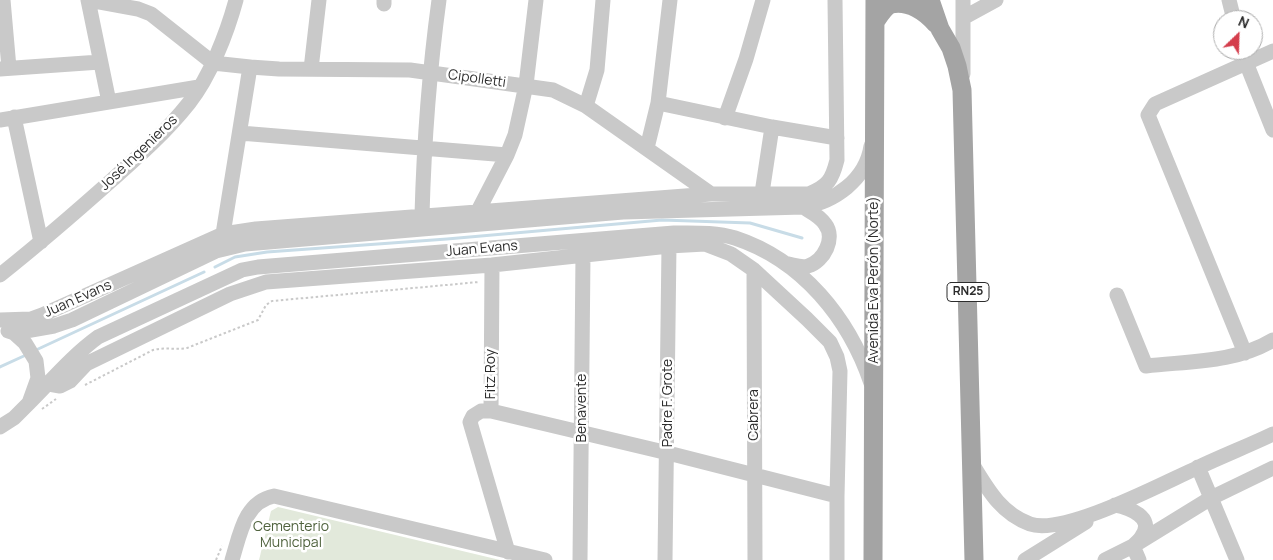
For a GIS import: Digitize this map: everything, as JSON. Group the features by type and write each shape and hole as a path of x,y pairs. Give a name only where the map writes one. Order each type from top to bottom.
{"main road":[{"name":"Avenida Eva Perón (Norte)","path":"873,560 875,0"},
{"name":"RN25","path":"930,0 940,29 951,48 962,90 974,560"},
{"path":"875,22 890,4 898,1 916,5 925,10 940,29"}],"street":[{"path":"3,0 5,68 100,62"},
{"path":"109,102 89,0 138,9 151,14 212,62"},
{"name":"José Ingenieros","path":"0,276 155,141 190,102 212,62 231,20 236,0"},
{"path":"311,69 319,0"},
{"path":"422,215 424,149 430,73 439,0"},
{"path":"478,211 508,155 515,135 526,85 536,0"},
{"path":"586,106 598,70 603,0"},
{"path":"647,148 658,103 670,0"},
{"path":"725,118 746,59 763,0"},
{"path":"658,103 725,118 837,138 835,0"},
{"path":"962,90 963,0"},
{"path":"963,18 996,0"},
{"path":"1236,60 1155,104 1148,115 1245,353"},
{"path":"1245,60 1273,130"},
{"name":"Cipolletti","path":"212,62 250,67 410,70 553,90 586,106 711,194"},
{"path":"223,234 250,67"},
{"path":"41,242 7,119 199,87"},
{"name":"Juan Evans","path":"4,328 32,331 62,323 216,252 244,244 623,212 803,207 820,204 844,189 857,177 866,163 870,151 875,116"},
{"path":"762,193 772,127"},
{"path":"240,133 508,155"},
{"name":"Juan Evans","path":"4,328 42,315 223,234 256,229 422,215 711,194 809,194 820,189 831,180 837,160 837,138"},
{"path":"787,263 806,267 816,262 825,252 830,241 830,232 826,224 818,216 803,207"},
{"name":"Juan Evans","path":"0,427 34,407 49,384 77,353 98,336 228,276 250,269 674,233 713,234 734,238 787,263 828,303 855,346 866,368 873,391"},
{"name":"Juan Evans","path":"49,384 60,386 70,382 86,364 230,294 266,282 492,265 668,246 705,244 731,254 754,270 807,318 830,342 837,357 840,371 837,496"},
{"name":"Padre F. Grote","path":"666,560 668,246"},
{"name":"Benavente","path":"580,560 583,255"},
{"name":"Fitz Roy","path":"492,265 491,411 481,412 473,416 470,422 508,552"},
{"name":"Cabrera","path":"754,270 754,560"},
{"path":"1116,295 1146,366 1227,358 1258,349 1273,340"},
{"path":"4,328 26,343 36,362 38,378 34,407"},
{"path":"491,411 837,496 837,560"},
{"path":"970,461 1003,509 1016,518 1032,524 1048,526 1069,522 1115,505 1198,467 1271,440"},
{"path":"1198,467 1237,560"},
{"path":"1106,560 1136,553 1211,498 1273,468"},
{"path":"232,560 249,512 258,502 274,496 545,560"},
{"path":"242,560 257,514 265,504 280,497"},
{"path":"1025,560 1115,505 1134,511 1143,518 1143,535 1136,553"}],"path":[{"path":"82,386 153,350 187,348 258,320 266,305 272,301 478,281 484,286"},
{"path":"34,407 55,399"},
{"path":"216,560 222,546"}],"green space":[{"name":"Cementerio Municipal","path":"278,507 500,560 259,560 271,511"}],"waterway":[{"path":"215,267 235,257 267,252 447,239 662,220 750,223 802,238"},
{"path":"36,350 204,272"},
{"path":"0,367 26,355"}]}
